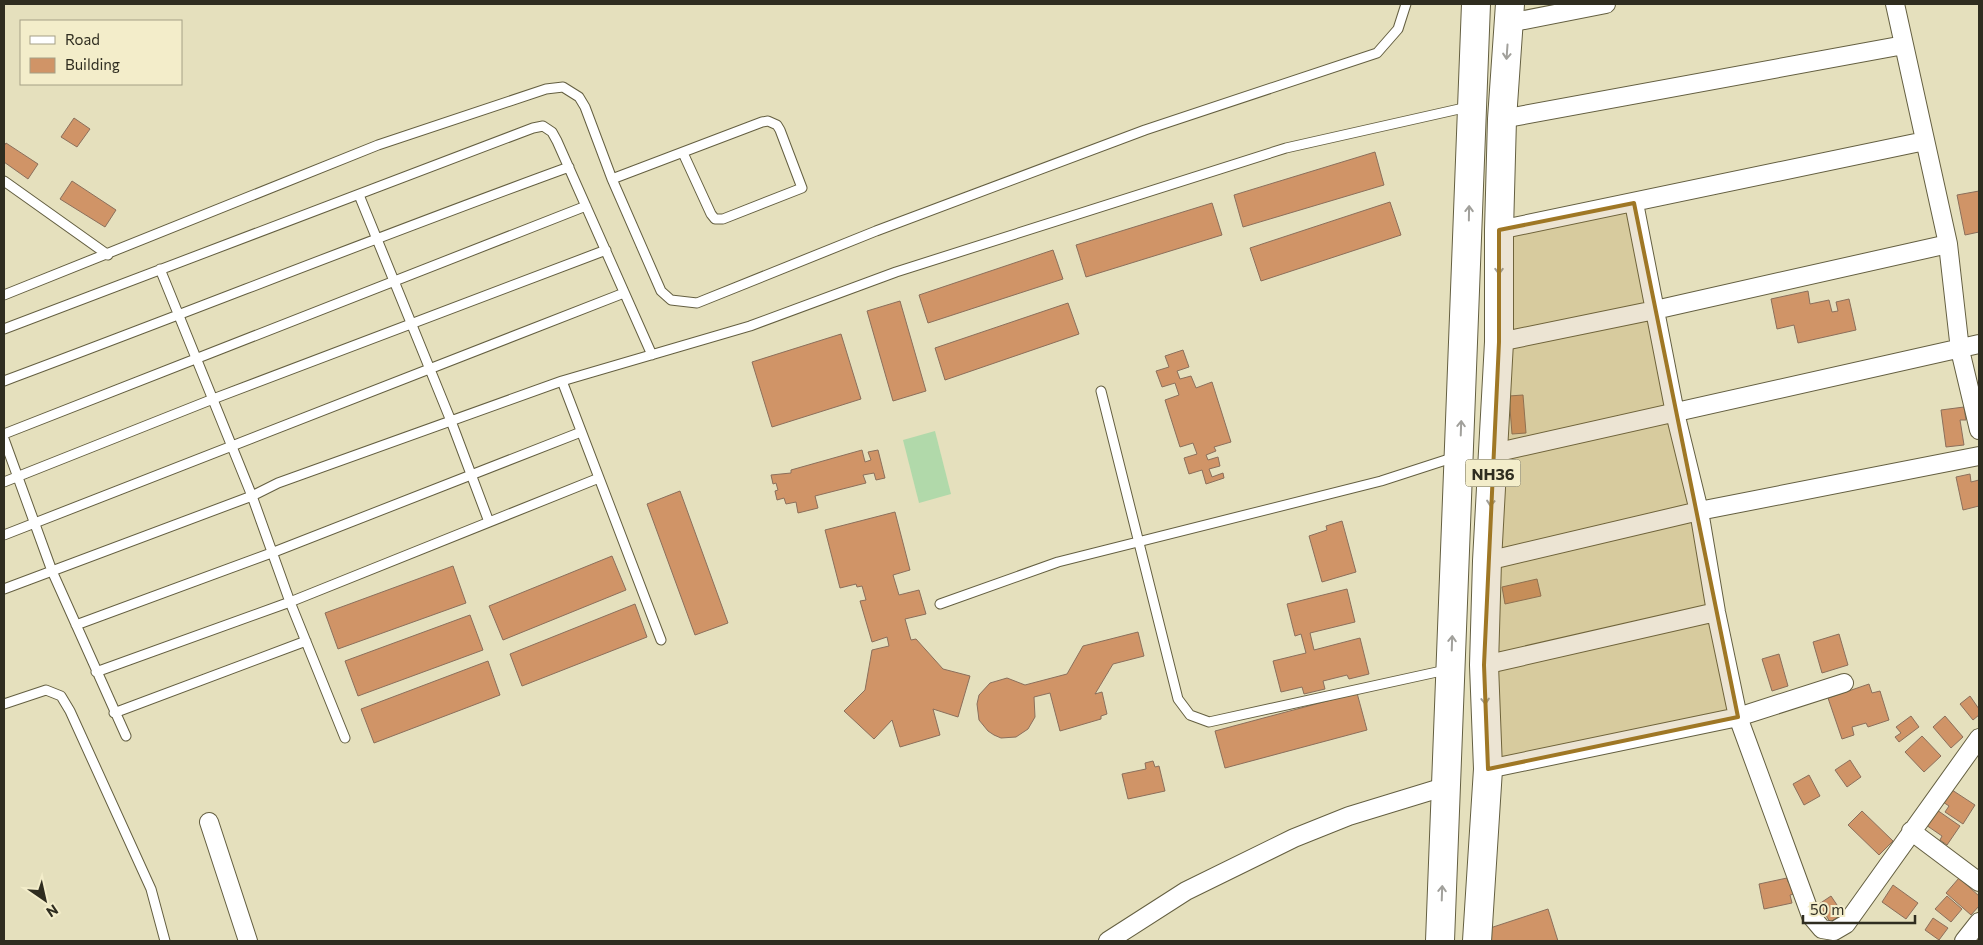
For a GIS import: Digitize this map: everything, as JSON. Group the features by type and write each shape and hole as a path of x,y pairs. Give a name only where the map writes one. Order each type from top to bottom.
{"highway":[{"name":"NH36","path":"1440,941 1476,4"},
{"name":"NH36","path":"1477,941 1488,769 1484,665 1487,561 1499,342 1499,230 1502,119 1510,13"}],"street":[{"path":"1510,13 1606,4"},
{"path":"1895,4 1948,244 1960,350 1979,430"},
{"path":"1502,119 1904,45"},
{"path":"1499,230 1925,141"},
{"path":"1634,203 1675,413 1699,511 1716,612 1738,718 1812,916 1822,930 1834,931 1846,924 1979,738"},
{"path":"1499,342 1655,310 1948,244"},
{"path":"1494,453 1960,350 1979,344"},
{"path":"1487,561 1699,511 1979,456"},
{"path":"1484,665 1716,612"},
{"path":"1488,769 1738,718 1844,683"},
{"path":"1108,941 1186,891 1294,838 1349,816 1447,786"},
{"path":"209,822 248,941"},
{"path":"1911,831 1979,882"},
{"path":"1964,941 1979,922"}],"lane":[{"path":"4,295 108,255 378,145 546,89 562,87 579,97 585,107 612,179 660,290 672,300 697,303 722,295 876,231 1145,130 1377,53 1398,29 1406,4"},
{"path":"4,589 252,496 278,483 562,381 750,326 896,272 1286,148 1471,106"},
{"path":"612,179 762,122 773,122 780,130 802,188 723,219 716,219 711,214 683,153"},
{"path":"4,329 533,128 543,126 552,132 569,167 652,355"},
{"path":"4,381 179,316 376,238 569,167"},
{"path":"4,181 108,255"},
{"path":"359,194 451,421 489,522"},
{"path":"4,434 586,206"},
{"path":"4,482 213,399 606,250"},
{"path":"160,269 232,445 274,552 290,602 345,738"},
{"path":"4,535 624,293"},
{"path":"562,381 661,640"},
{"path":"1101,391 1178,699 1190,715 1210,722 1451,669"},
{"path":"76,625 274,552 581,432"},
{"path":"4,439 52,571 114,713 126,736"},
{"path":"940,604 1058,562 1138,544 1381,481 1460,456"},
{"path":"96,672 290,602 599,478"},
{"path":"114,713 306,641"},
{"path":"4,704 46,690 61,696 70,711 151,889 166,941"}],"highlighted area":[{"path":"1634,203 1738,717 1488,769 1484,665 1499,342 1499,230"}],"green space":[{"path":"935,431 951,494 919,503 903,440"}],"building":[{"path":"74,118 90,129 77,147 61,137"},
{"path":"6,143 38,164 28,179 4,162 4,146"},
{"path":"1375,152 1384,185 1243,227 1234,195"},
{"path":"72,181 116,210 105,227 60,199"},
{"path":"1979,191 1979,232 1965,235 1957,195"},
{"path":"1390,202 1401,235 1261,281 1250,248"},
{"path":"1212,203 1222,235 1086,277 1076,245"},
{"path":"1053,250 1063,279 928,323 919,295"},
{"path":"1808,291 1810,304 1829,300 1832,312 1838,311 1836,302 1849,299 1856,330 1798,343 1794,325 1777,329 1771,299"},
{"path":"900,301 926,391 893,401 867,311"},
{"path":"1068,303 1079,334 945,380 935,348"},
{"path":"841,334 861,399 772,427 752,362"},
{"path":"1183,350 1189,367 1177,371 1180,379 1191,376 1196,388 1212,382 1231,442 1214,447 1216,451 1206,455 1208,460 1218,457 1220,466 1209,469 1212,477 1223,473 1224,478 1206,484 1202,470 1189,474 1184,458 1197,454 1193,443 1180,447 1165,400 1179,395 1175,383 1162,387 1156,371 1169,367 1165,356"},
{"path":"1523,395 1526,433 1512,434 1509,396"},
{"path":"1964,407 1966,420 1960,420 1964,445 1946,447 1941,410"},
{"path":"862,450 865,462 871,460 868,452 878,450 885,478 876,480 874,473 863,475 866,483 815,496 818,508 798,513 796,502 786,504 784,498 777,500 775,491 778,490 776,483 773,484 771,475 791,473 791,470"},
{"path":"1970,474 1971,482 1979,480 1979,506 1963,510 1956,477"},
{"path":"680,491 728,623 695,635 647,504"},
{"path":"895,512 910,570 893,575 899,595 919,590 926,614 905,619 911,640 916,639 943,669 970,676 958,717 933,709 940,735 900,747 892,720 874,739 844,711 865,690 872,650 889,646 887,637 872,642 860,601 866,600 862,586 857,587 856,584 840,588 825,530"},
{"path":"1342,521 1356,572 1322,582 1309,536 1327,530 1326,526"},
{"path":"612,556 626,590 503,640 489,606"},
{"path":"453,566 466,603 338,649 325,613"},
{"path":"1537,579 1541,596 1505,604 1502,587"},
{"path":"1347,589 1355,622 1310,633 1314,650 1360,638 1369,674 1349,679 1347,675 1323,681 1325,689 1304,694 1302,687 1281,692 1273,661 1306,653 1301,634 1295,636 1287,604"},
{"path":"635,604 647,637 522,686 510,654"},
{"path":"470,615 483,650 358,696 345,661"},
{"path":"1138,632 1144,656 1113,664 1095,694 1102,692 1107,714 1101,716 1101,719 1060,731 1050,693 1034,697 1035,717 1028,729 1016,737 1001,738 994,735 979,720 977,704 979,695 990,683 1007,678 1025,685 1067,674 1083,646"},
{"path":"1839,634 1848,665 1822,673 1813,642"},
{"path":"1779,654 1788,686 1772,691 1762,659"},
{"path":"488,661 500,695 374,743 361,709"},
{"path":"1869,684 1872,693 1880,691 1889,720 1868,727 1866,723 1852,727 1854,735 1842,739 1828,698"},
{"path":"1357,693 1367,730 1225,768 1215,731"},
{"path":"1970,696 1979,709 1979,715 1973,720 1960,704"},
{"path":"1911,716 1919,727 1899,742 1895,737 1901,733 1896,727"},
{"path":"1945,716 1963,737 1951,748 1933,727"},
{"path":"1922,736 1941,756 1924,772 1905,752"},
{"path":"1850,760 1861,777 1847,787 1835,770"},
{"path":"1153,761 1155,767 1159,766 1165,791 1128,799 1122,774 1146,769 1145,763"},
{"path":"1809,775 1820,796 1804,805 1793,784"},
{"path":"1949,788 1975,805 1963,824 1945,812 1949,806 1940,800"},
{"path":"1937,810 1960,826 1947,845 1940,840 1942,836 1926,825"},
{"path":"1862,811 1893,841 1879,855 1848,825"},
{"path":"1787,878 1788,882 1795,881 1798,893 1790,895 1792,903 1764,909 1759,884"},
{"path":"1959,878 1979,896 1979,906 1971,915 1946,893"},
{"path":"1893,885 1918,903 1906,919 1882,902"},
{"path":"1831,896 1843,914 1830,922 1819,904"},
{"path":"1947,896 1962,909 1951,922 1935,909"},
{"path":"1548,909 1558,941 1486,941 1484,930"},
{"path":"1933,918 1948,928 1939,940 1925,930"}]}
